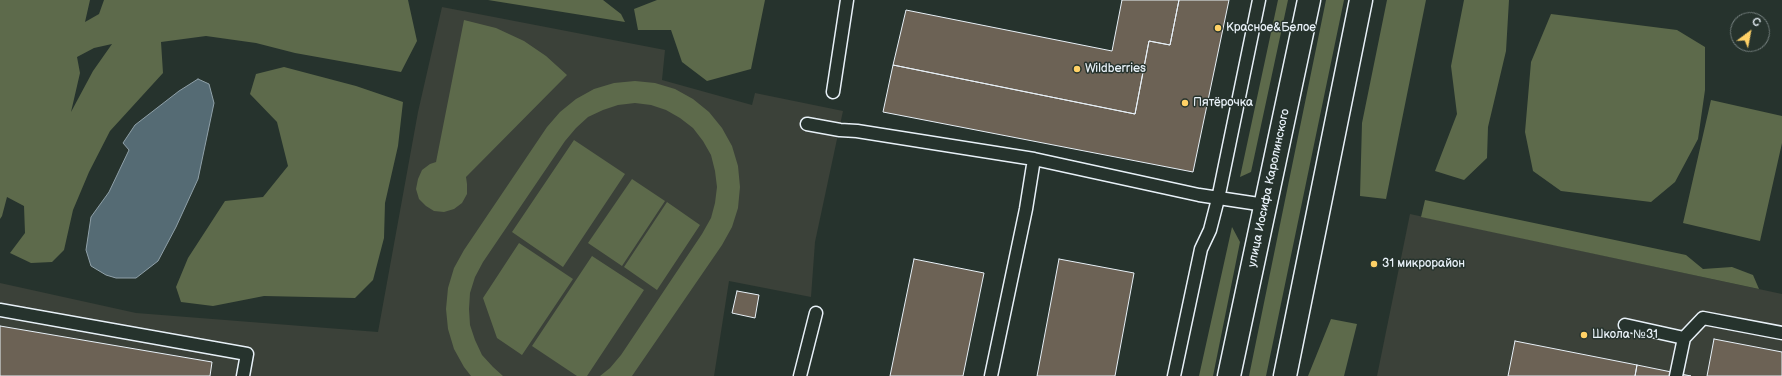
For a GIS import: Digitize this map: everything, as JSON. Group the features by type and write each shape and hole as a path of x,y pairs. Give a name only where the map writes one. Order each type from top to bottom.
{"main road":[{"name":"улица Иосифа Каролинского","path":"1229,376 1308,0"},
{"path":"1285,376 1361,0"}],"lane":[{"path":"833,92 848,0"},
{"path":"1174,376 1201,249 1210,230 1218,199 1259,0"},
{"path":"807,124 1034,159 1218,199 1265,205"},
{"path":"991,376 1026,209 1034,159"},
{"path":"0,310 248,354 243,376"},
{"path":"800,376 816,313"},
{"path":"1676,376 1684,338 1703,318 1782,334"},
{"path":"1625,325 1684,338"}],"shaded area":[{"path":"442,7 665,50 662,80 752,105 755,93 843,111 815,242 811,297 729,281 714,376 0,376 0,283 136,313 378,332 418,112"},
{"name":"Школа №31","path":"1410,214 1782,294 1782,376 1377,376"}],"green space":[{"path":"0,0 90,0 85,22 99,14 104,0 408,0 417,41 401,72 295,53 256,43 206,36 161,42 163,73 110,131 89,172 73,210 64,250 52,262 31,263 10,253 25,233 24,206 7,197 0,219","holes":["112,44 93,71 71,112 80,73 77,57 94,48"]},
{"path":"488,0 603,0 621,14 625,22"},
{"path":"657,0 765,0 751,69 707,81 682,62 671,30 638,30 634,9"},
{"path":"1278,0 1288,0 1251,172 1240,177"},
{"path":"1326,0 1344,0 1266,376 1249,376"},
{"path":"1387,0 1426,0 1386,199 1360,196 1362,123"},
{"path":"1464,0 1509,0 1506,51 1488,127 1487,158 1464,180 1435,171 1457,114 1451,66"},
{"path":"1551,14 1677,30 1705,47 1705,90 1698,139 1675,182 1651,202 1561,191 1533,171 1525,132 1531,62"},
{"path":"464,20 496,28 524,41 546,56 567,75 466,177 467,194 462,203 454,209 444,212 434,211 419,199 416,189 422,170 430,164 436,162"},
{"path":"284,67 356,86 403,102 398,146 385,203 384,238 373,280 355,298 264,296 213,306 181,302 176,287 188,258 225,201 263,197 288,166 277,122 250,94 256,74"},
{"path":"635,81 655,83 675,89 693,99 709,112 722,128 732,146 738,166 740,187 738,208 732,227 722,245 632,376 600,376 610,368 621,355 702,234 711,218 717,187 711,155 703,141 693,128 666,110 651,105 635,103 618,105 588,117 565,141 483,262 475,277 470,293 470,325 482,355 503,376 471,376 454,349 448,329 446,309 448,288 454,268 464,250 547,127 560,112 576,99 594,89 614,83"},
{"path":"1711,100 1782,116 1782,143 1760,241 1683,223"},
{"path":"574,140 625,174 563,267 512,232"},
{"path":"632,179 665,201 622,266 588,243"},
{"path":"1425,200 1686,255 1703,269 1732,267 1753,275 1759,289 1421,217"},
{"path":"667,202 700,225 657,290 624,267"},
{"path":"1232,227 1240,242 1213,376 1199,376"},
{"path":"519,243 573,279 522,355 497,338 483,298"},
{"path":"592,256 644,290 587,376 577,376 532,346"},
{"path":"1331,319 1357,324 1344,376 1308,376"}],"water":[{"path":"198,79 209,84 214,103 198,179 176,227 158,261 136,278 116,278 106,275 91,266 86,250 91,217 109,192 129,150 123,143 135,125 179,91"}],"building":[{"path":"1122,0 1179,0 1170,45 1149,41 1135,114 893,65 906,10 1112,51"},
{"path":"1179,0 1229,0 1193,172 883,112 893,65 1135,114 1149,41 1170,45"},
{"path":"914,259 984,273 963,376 890,376"},
{"path":"1059,259 1134,273 1115,376 1037,376"},
{"path":"737,291 759,295 755,318 732,313"},
{"path":"0,326 212,362 210,376 0,376"},
{"path":"1714,339 1782,352 1782,376 1707,376"},
{"path":"1515,341 1637,365 1635,376 1508,376"},
{"path":"1637,365 1691,376 1635,376"}],"place":[{"name":"Красное&Белое","path":"1218,28"},
{"name":"Wildberries","path":"1077,69"},
{"name":"Пятёрочка","path":"1185,103"},
{"name":"31 микрорайон","path":"1374,264"},
{"name":"Школа №31","path":"1584,335"}]}
